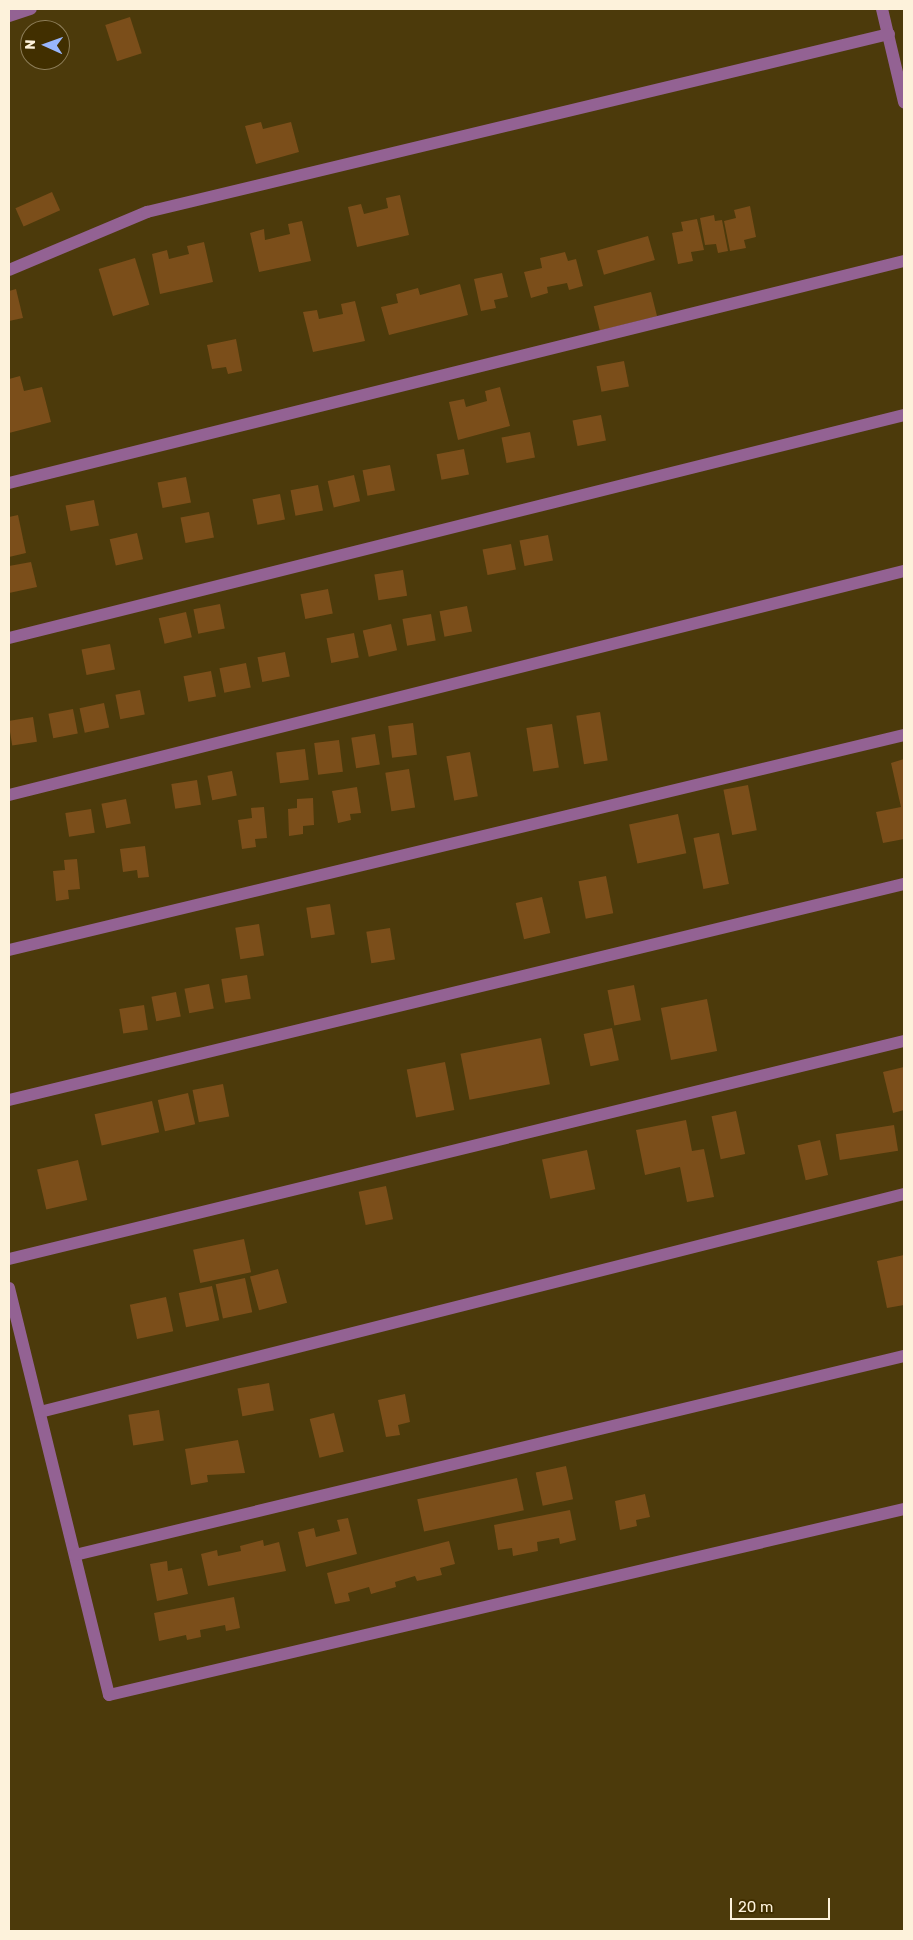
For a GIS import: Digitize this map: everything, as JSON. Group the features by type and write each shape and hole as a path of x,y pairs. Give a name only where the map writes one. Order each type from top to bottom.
{"street":[{"path":"9,16 31,9"},
{"path":"882,9 904,102"},
{"path":"9,270 147,212 888,34"},
{"path":"9,483 904,261"},
{"path":"9,638 904,415"},
{"path":"9,795 904,571"},
{"path":"9,950 904,735"},
{"path":"9,1100 904,884"},
{"path":"9,1259 904,1041"},
{"path":"40,1412 904,1194"},
{"path":"9,1288 109,1695 904,1510"},
{"path":"74,1555 904,1356"}],"building":[{"path":"130,17 142,53 117,61 105,25"},
{"path":"261,122 263,129 291,122 299,152 256,164 245,126"},
{"path":"52,192 60,210 24,227 15,208"},
{"path":"400,195 409,235 357,247 348,207 361,204 364,214 388,208 386,198"},
{"path":"750,206 756,237 744,240 746,248 730,251 724,221 736,218 734,210"},
{"path":"714,215 715,221 722,220 728,251 718,253 716,244 705,245 700,218"},
{"path":"697,219 704,250 691,252 693,261 678,264 672,233 683,231 681,222"},
{"path":"302,221 311,261 259,272 250,233 264,229 265,240 290,234 288,224"},
{"path":"648,236 655,260 604,275 597,251"},
{"path":"204,242 213,282 160,294 152,254 167,250 169,259 189,254 187,246"},
{"path":"565,252 568,261 576,259 583,286 569,290 567,283 547,287 548,293 531,298 524,272 542,268 540,258"},
{"path":"135,258 149,305 113,316 99,269"},
{"path":"502,273 508,297 494,300 496,308 481,311 474,279"},
{"path":"460,284 468,315 389,335 381,307 398,303 396,294 418,288 420,295"},
{"path":"16,289 23,318 9,321 9,291"},
{"path":"651,292 657,316 600,331 594,306"},
{"path":"355,301 365,341 313,352 303,312 317,310 319,319 343,314 341,304"},
{"path":"236,339 242,371 228,374 226,367 212,369 207,345"},
{"path":"624,361 629,387 601,392 597,366"},
{"path":"20,376 24,391 42,387 51,422 9,433 9,379"},
{"path":"500,387 510,426 458,440 449,402 464,399 466,407 487,401 485,391"},
{"path":"601,415 606,441 577,446 573,421"},
{"path":"530,432 535,458 506,463 502,438"},
{"path":"464,449 469,475 441,480 437,454"},
{"path":"390,465 395,491 367,496 363,470"},
{"path":"354,475 360,501 334,507 328,481"},
{"path":"186,477 191,503 162,508 158,483"},
{"path":"318,485 323,511 295,516 291,490"},
{"path":"280,494 285,520 257,525 253,499"},
{"path":"94,500 99,526 70,531 66,506"},
{"path":"209,512 214,538 185,543 181,518"},
{"path":"18,515 26,553 9,557 9,517"},
{"path":"137,533 143,559 116,566 110,539"},
{"path":"548,535 553,561 524,566 520,541"},
{"path":"511,544 516,570 487,575 483,550"},
{"path":"31,562 37,587 9,593 9,566"},
{"path":"403,570 407,596 378,600 374,575"},
{"path":"328,589 333,614 305,619 301,594"},
{"path":"220,604 225,629 198,634 193,609"},
{"path":"467,606 472,632 444,637 440,611"},
{"path":"186,612 192,637 165,644 159,618"},
{"path":"431,614 436,641 407,646 402,619"},
{"path":"391,624 397,650 369,657 363,631"},
{"path":"354,633 359,658 331,663 327,638"},
{"path":"110,644 115,670 86,675 82,650"},
{"path":"285,652 290,677 262,682 258,657"},
{"path":"246,663 251,688 224,693 219,668"},
{"path":"211,671 216,697 188,702 184,676"},
{"path":"140,690 145,715 120,719 115,695"},
{"path":"104,703 109,727 85,733 80,708"},
{"path":"73,709 78,734 53,738 48,714"},
{"path":"600,712 608,760 584,764 576,716"},
{"path":"33,717 37,742 12,746 9,721"},
{"path":"413,723 417,755 392,758 388,726"},
{"path":"552,724 559,767 533,772 526,728"},
{"path":"375,734 380,765 356,768 351,738"},
{"path":"339,740 343,772 318,775 314,743"},
{"path":"305,749 309,780 280,783 276,753"},
{"path":"470,752 478,796 454,800 446,756"},
{"path":"904,759 904,839 883,843 876,812 901,807 891,763"},
{"path":"409,769 415,808 391,811 385,773"},
{"path":"232,771 237,796 212,800 207,776"},
{"path":"197,780 201,805 175,809 171,784"},
{"path":"748,785 757,830 732,835 723,790"},
{"path":"357,787 361,813 350,814 351,820 338,823 332,791"},
{"path":"313,798 314,825 303,826 303,834 289,836 288,809 297,808 297,799"},
{"path":"126,799 131,824 106,828 101,804"},
{"path":"264,807 267,838 255,839 256,847 242,849 238,820 252,818 251,808"},
{"path":"91,809 95,833 69,837 65,813"},
{"path":"678,814 686,853 637,864 629,824"},
{"path":"719,833 729,884 703,889 693,838"},
{"path":"145,846 149,877 138,878 137,870 123,872 120,849"},
{"path":"77,859 80,889 68,890 69,899 56,901 53,871 65,870 64,860"},
{"path":"606,876 613,913 586,919 579,881"},
{"path":"542,897 550,933 524,939 516,903"},
{"path":"330,904 335,935 311,938 306,908"},
{"path":"259,924 264,956 240,959 235,928"},
{"path":"390,928 395,960 371,963 366,932"},
{"path":"247,975 251,999 225,1003 221,979"},
{"path":"209,984 214,1009 189,1013 184,989"},
{"path":"634,985 641,1020 614,1025 607,990"},
{"path":"176,992 181,1017 156,1021 151,997"},
{"path":"707,999 717,1051 671,1060 661,1008"},
{"path":"144,1005 148,1030 123,1034 119,1009"},
{"path":"612,1028 619,1060 590,1066 584,1034"},
{"path":"541,1038 550,1084 469,1100 461,1054"},
{"path":"445,1062 454,1110 416,1118 407,1069"},
{"path":"904,1067 904,1110 893,1113 883,1072"},
{"path":"223,1084 229,1116 199,1122 193,1090"},
{"path":"188,1093 195,1124 165,1131 158,1100"},
{"path":"152,1101 159,1132 102,1145 95,1114"},
{"path":"736,1111 745,1154 721,1159 712,1116"},
{"path":"686,1120 692,1151 704,1149 714,1197 687,1202 680,1167 645,1175 636,1130"},
{"path":"894,1125 898,1151 840,1160 836,1134"},
{"path":"820,1140 828,1175 806,1180 798,1145"},
{"path":"587,1150 595,1189 550,1199 542,1160"},
{"path":"78,1160 87,1200 46,1209 37,1169"},
{"path":"386,1186 393,1219 366,1225 359,1192"},
{"path":"244,1239 251,1272 200,1283 193,1250"},
{"path":"904,1255 904,1305 887,1308 877,1261"},
{"path":"278,1269 287,1303 259,1310 250,1277"},
{"path":"245,1278 252,1312 223,1318 216,1284"},
{"path":"212,1286 219,1320 186,1327 179,1293"},
{"path":"166,1297 173,1331 137,1339 130,1305"},
{"path":"269,1383 274,1411 242,1416 237,1389"},
{"path":"405,1394 410,1422 398,1425 400,1435 386,1437 378,1400"},
{"path":"159,1410 164,1441 133,1445 128,1415"},
{"path":"334,1413 344,1452 319,1458 310,1419"},
{"path":"238,1440 245,1473 207,1475 208,1482 191,1485 185,1449"},
{"path":"566,1466 573,1499 543,1506 536,1472"},
{"path":"517,1478 524,1510 424,1531 417,1499"},
{"path":"645,1494 650,1517 636,1520 637,1526 620,1530 615,1501"},
{"path":"570,1510 576,1540 560,1544 559,1538 537,1542 538,1551 513,1556 512,1548 498,1550 494,1525"},
{"path":"348,1518 357,1554 306,1567 298,1532 314,1528 316,1537 340,1531 337,1520"},
{"path":"263,1540 264,1546 279,1542 286,1571 208,1586 201,1554 217,1550 218,1556 241,1551 240,1546"},
{"path":"449,1541 455,1564 440,1568 442,1575 417,1581 415,1576 395,1582 396,1587 371,1594 369,1587 348,1593 350,1601 335,1604 327,1573"},
{"path":"167,1561 168,1571 182,1568 188,1594 157,1601 150,1564"},
{"path":"234,1597 240,1628 226,1631 225,1625 200,1630 201,1637 187,1640 186,1635 159,1641 154,1613"}]}
